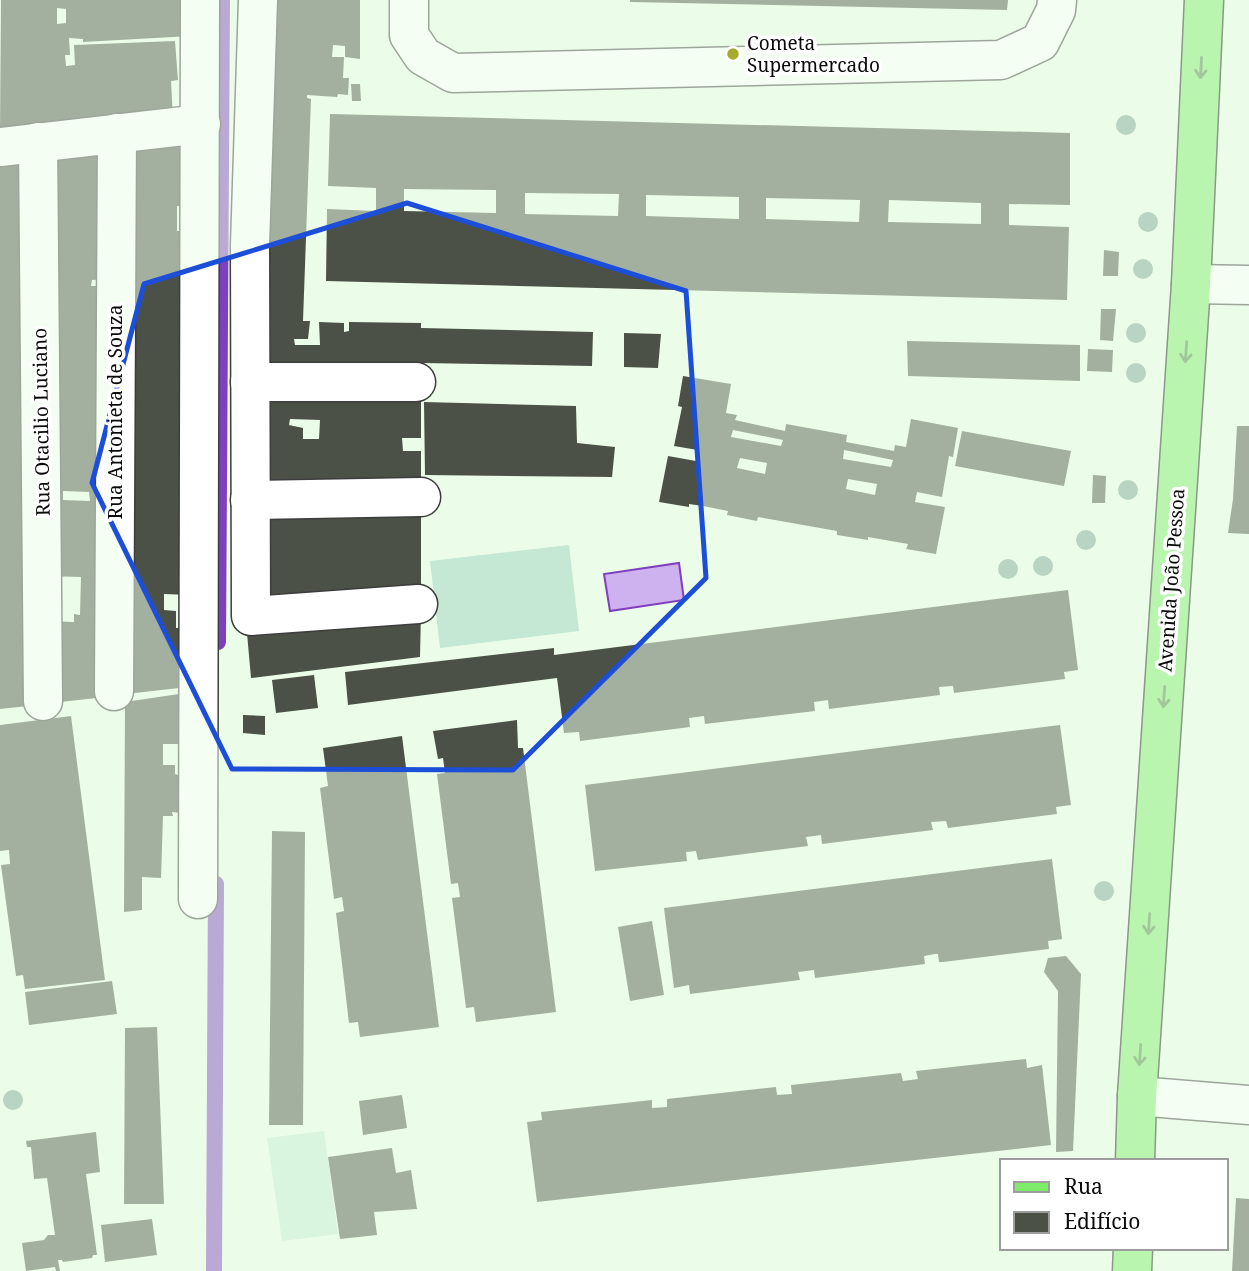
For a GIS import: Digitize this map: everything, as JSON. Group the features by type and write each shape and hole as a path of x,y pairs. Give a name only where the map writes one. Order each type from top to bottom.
{"main road":[{"name":"Avenida João Pessoa","path":"1135,1159 1191,284 1204,0"},
{"path":"1132,1271 1133,1250"}],"street":[{"path":"198,899 201,0"},
{"path":"258,0 250,245 251,616 418,604"},
{"path":"410,0 409,35 423,56 453,73 1001,60 1040,42 1056,10 1057,0"},
{"path":"0,148 201,124"},
{"name":"Rua Antonieta de Souza","path":"114,691 117,133"},
{"name":"Rua Otacilio Luciano","path":"38,142 43,701"},
{"path":"1191,284 1249,285"},
{"path":"250,382 416,382"},
{"path":"250,500 421,497"},
{"path":"1137,1096 1249,1105"}],"highlighted area":[{"path":"407,203 686,291 706,578 513,770 232,769 92,483 144,284"}],"green space":[{"path":"569,545 579,631 440,648 430,561"},
{"path":"324,1131 338,1234 282,1241 267,1138"}],"shaded area":[{"path":"679,563 684,600 610,611 604,574"}],"building":[{"path":"1,0 190,0 191,36 83,42 83,39 69,38 70,55 65,55 66,66 75,65 74,45 175,41 178,80 171,81 173,119 0,132","holes":["57,8 66,9 66,23 57,24"]},
{"path":"263,0 360,0 360,59 345,57 345,46 333,45 332,57 344,57 343,78 349,78 348,95 307,95 307,98 311,99 303,321 310,321 308,339 294,339 295,345 320,345 319,322 344,323 344,332 349,331 349,322 421,323 421,328 593,332 592,366 421,363 421,376 258,372"},
{"path":"630,0 1008,0 1007,10"},
{"path":"351,84 360,84 361,101 352,101"},
{"path":"330,114 1070,133 1070,205 1009,204 1009,225 1069,227 1067,300 326,281 327,209 376,211 376,188 328,186","holes":["404,189 496,190 496,213 404,211","525,193 619,194 618,216 525,214","646,195 739,197 739,219 646,216","766,198 860,200 859,222 766,219","889,200 981,203 981,224 888,222"]},
{"path":"195,131 195,206 177,206 177,231 194,231 189,595 164,594 164,610 176,611 176,628 189,628 188,687 117,695 123,137"},
{"path":"111,139 107,279 92,280 91,286 107,286 106,697 51,703 48,621 74,622 74,614 80,615 81,577 45,576 44,143","holes":["63,491 89,492 90,501 63,500"]},
{"path":"33,150 38,705 0,709 0,153"},
{"path":"1104,250 1119,252 1118,276 1103,276"},
{"path":"1101,309 1116,309 1113,341 1100,340"},
{"path":"624,333 661,334 658,368 624,367"},
{"path":"907,341 1080,345 1080,381 908,376"},
{"path":"1088,349 1113,350 1112,372 1087,371"},
{"path":"683,376 731,384 726,413 737,415 735,420 785,431 786,424 847,435 846,442 894,451 895,445 906,447 911,419 958,428 953,457 949,456 942,497 917,492 915,502 945,507 936,554 906,549 908,544 837,535 837,531 758,517 757,521 727,515 728,511 703,506 689,504 689,507 659,502 668,456 696,461 698,450 674,446 682,407 678,406","holes":["733,430 783,440 781,446 731,437","844,450 893,460 891,467 843,459","740,458 767,463 765,474 737,468","848,479 877,484 875,495 846,489"]},
{"path":"258,387 421,388 421,438 402,438 403,451 421,451 421,492 256,493","holes":["290,419 320,420 319,439 303,439 303,428 289,425"]},
{"path":"424,402 576,406 577,443 615,447 612,477 425,475"},
{"path":"1237,426 1249,426 1249,534 1228,533 1233,499"},
{"path":"962,431 1071,451 1064,486 955,466"},
{"path":"1093,475 1106,476 1105,503 1092,503"},
{"path":"421,505 421,598 259,610 255,507"},
{"path":"1068,590 1078,670 1064,672 1065,679 954,693 953,686 939,687 940,695 829,709 828,700 814,702 815,711 705,724 704,716 689,718 690,727 580,741 579,732 564,733 557,678 348,705 345,672 554,648 554,655"},
{"path":"421,611 420,657 251,678 246,622"},
{"path":"314,675 318,708 276,713 272,680"},
{"path":"179,694 188,696 188,712 178,712 187,744 163,744 163,765 175,765 178,787 182,787 182,813 172,812 173,816 163,816 161,878 142,877 142,910 124,912 125,702"},
{"path":"243,715 265,716 265,735 243,733"},
{"path":"71,716 105,980 25,989 23,975 16,976 1,865 10,864 9,850 0,851 0,725"},
{"path":"517,720 518,748 523,748 556,1012 476,1022 474,1007 466,1008 452,898 460,897 458,883 451,884 437,774 445,773 443,758 438,759 433,731"},
{"path":"1060,725 1071,805 1056,807 1057,814 948,828 946,821 931,822 933,830 822,844 821,835 806,837 808,846 698,860 696,851 686,852 687,861 595,871 585,785"},
{"path":"402,736 439,1027 360,1037 358,1022 349,1023 336,913 344,911 342,897 334,899 320,788 328,786 323,748"},
{"path":"272,831 305,832 303,1125 269,1125"},
{"path":"1052,859 1062,939 1048,941 1049,949 943,962 939,962 938,954 935,954 924,956 925,964 815,978 814,970 798,972 800,980 690,994 689,985 674,988 664,908"},
{"path":"652,921 664,995 630,1001 618,927"},
{"path":"1066,956 1081,974 1073,1151 1056,1152 1058,991 1044,972 1048,958"},
{"path":"112,981 117,1014 29,1025 25,992"},
{"path":"157,1027 164,1204 124,1204 125,1028"},
{"path":"1026,1059 1027,1068 1042,1065 1051,1145 537,1202 527,1122 542,1120 541,1112 652,1100 652,1108 667,1107 667,1099 776,1087 777,1095 792,1094 791,1085 901,1073 903,1081 918,1079 916,1071"},
{"path":"402,1095 407,1128 363,1135 359,1101"},
{"path":"96,1132 100,1172 86,1174 97,1255 63,1262 58,1260 60,1271 56,1271 55,1267 26,1271 22,1243 44,1240 48,1235 55,1235 47,1178 34,1179 31,1147 27,1147 26,1141"},
{"path":"392,1148 396,1173 411,1170 417,1209 374,1212 377,1235 340,1239 328,1157"},
{"path":"1236,1198 1249,1199 1249,1271 1232,1271"},
{"path":"152,1219 157,1255 105,1262 101,1225"}],"waterway":[{"path":"218,642 222,0"},
{"path":"214,1271 216,884"}],"place":[{"name":"Cometa Supermercado","path":"733,54"}]}
